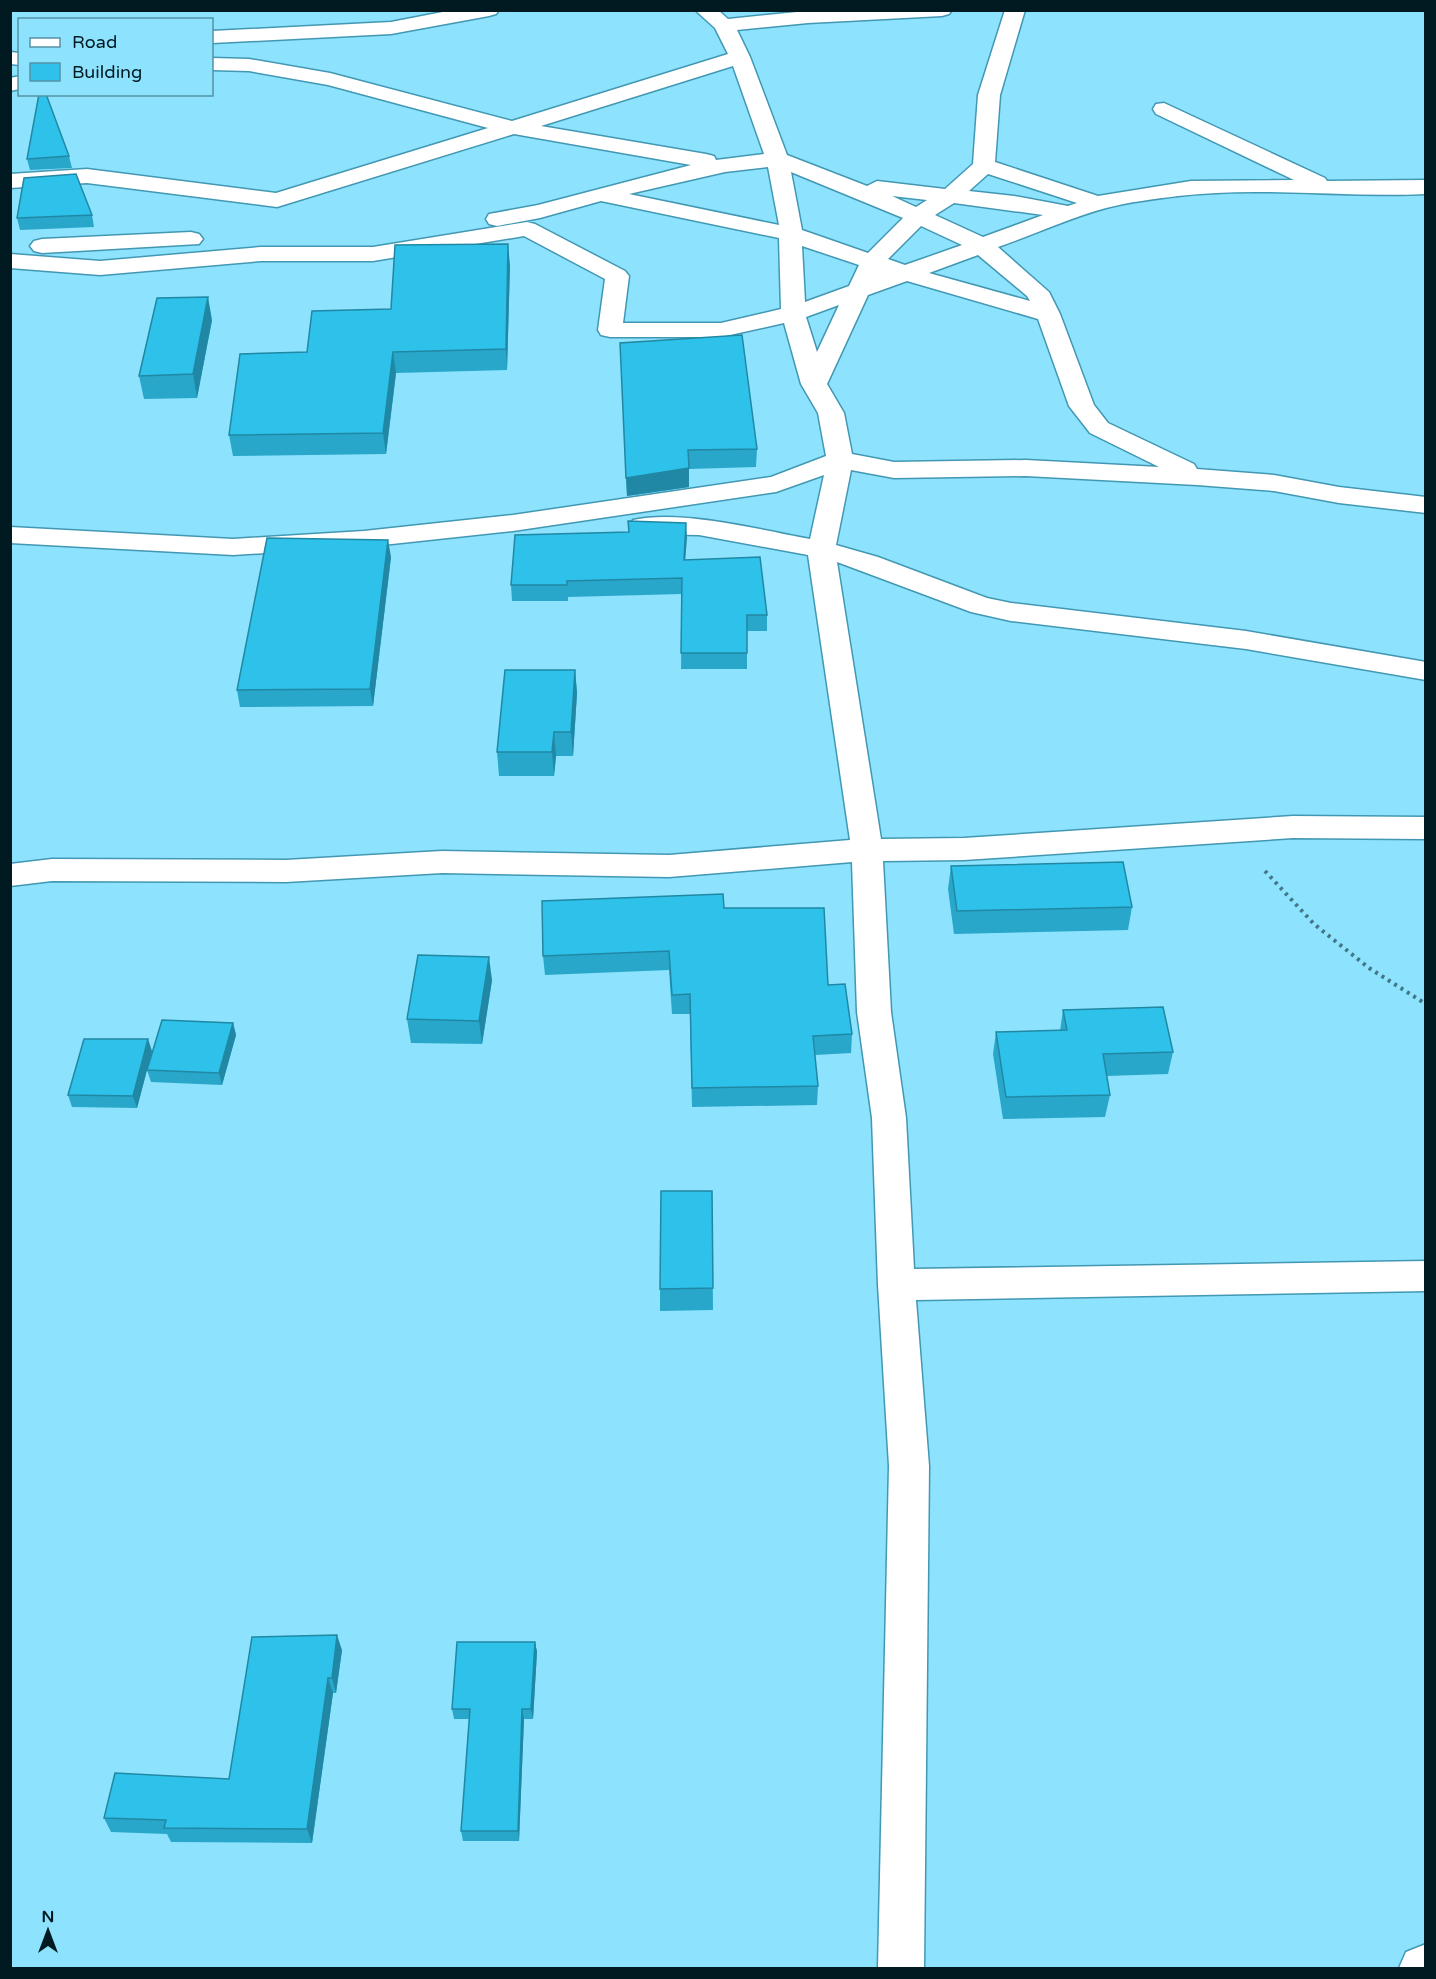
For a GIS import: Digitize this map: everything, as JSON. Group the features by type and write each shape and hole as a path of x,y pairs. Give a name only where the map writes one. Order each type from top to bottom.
{"street":[{"path":"213,26 348,10"},
{"path":"213,37 391,28 489,10"},
{"path":"714,18 942,10"},
{"path":"814,384 856,291 872,262 918,216 950,196 984,166 989,95 1016,10"},
{"path":"714,18 740,57 780,171 791,234 793,314 814,384 831,412 840,460 821,549 867,850 874,1012 889,1118 896,1286 909,1467 901,1968"},
{"path":"10,181 87,176 277,200 740,57"},
{"path":"213,64 249,65 330,79 429,107 512,127 725,165 780,171 841,183 1070,213"},
{"path":"1164,109 1327,188"},
{"path":"10,248 402,232 509,217 669,176 725,165"},
{"path":"984,166 1099,203"},
{"path":"669,176 780,171"},
{"path":"841,183 981,245 1037,292 1048,314 1082,406 1099,428 1197,477"},
{"path":"10,261 100,268 261,254 373,254 527,229 617,276 610,330 721,330 793,314 1099,203 1145,194 1203,188 1390,190 1425,187"},
{"path":"1390,190 1425,202"},
{"path":"600,195 791,234 905,273 1048,314"},
{"path":"10,535 233,547 364,539 513,523 776,484 840,460 894,470 1026,468 1197,477 1274,483 1339,495 1425,505"},
{"path":"513,523 699,527 821,549 868,563 981,606 1011,612 1246,640 1425,671"},
{"path":"10,875 52,870 286,871 322,867 442,862 669,866 867,850 964,849 1293,827 1425,828"},
{"path":"896,1286 1425,1276"}],"path":[{"path":"1211,834 1248,854 1314,924 1369,968 1425,1004"}],"building":[{"path":"39,96 47,96 69,156 27,159"},
{"path":"76,174 92,215 17,218 24,178"},
{"path":"508,244 506,349 393,352 383,433 229,435 240,354 307,352 312,311 391,309 395,245"},
{"path":"208,297 193,374 139,376 157,298"},
{"path":"742,335 757,449 688,450 689,468 626,478 620,343"},
{"path":"628,521 686,523 684,560 760,557 767,615 747,615 747,653 681,653 682,578 567,581 567,585 511,585 515,535 629,532"},
{"path":"267,538 388,540 370,689 237,690"},
{"path":"505,670 575,670 571,732 554,732 552,752 497,752"},
{"path":"1123,862 1132,907 957,911 951,866"},
{"path":"723,894 724,908 824,908 828,985 845,984 852,1034 813,1036 818,1086 692,1088 690,994 672,995 669,951 543,956 542,901"},
{"path":"418,955 489,957 479,1021 407,1019"},
{"path":"1163,1007 1173,1052 1103,1054 1110,1095 1006,1097 996,1032 1067,1030 1063,1010"},
{"path":"162,1020 233,1023 219,1073 147,1070"},
{"path":"84,1039 148,1039 133,1096 68,1095"},
{"path":"661,1191 712,1191 713,1288 660,1289"},
{"path":"337,1635 332,1678 328,1678 307,1829 164,1828 166,1820 104,1818 115,1773 229,1779 252,1637"},
{"path":"457,1642 535,1642 531,1709 522,1709 518,1831 461,1831 470,1709 452,1709"}]}
